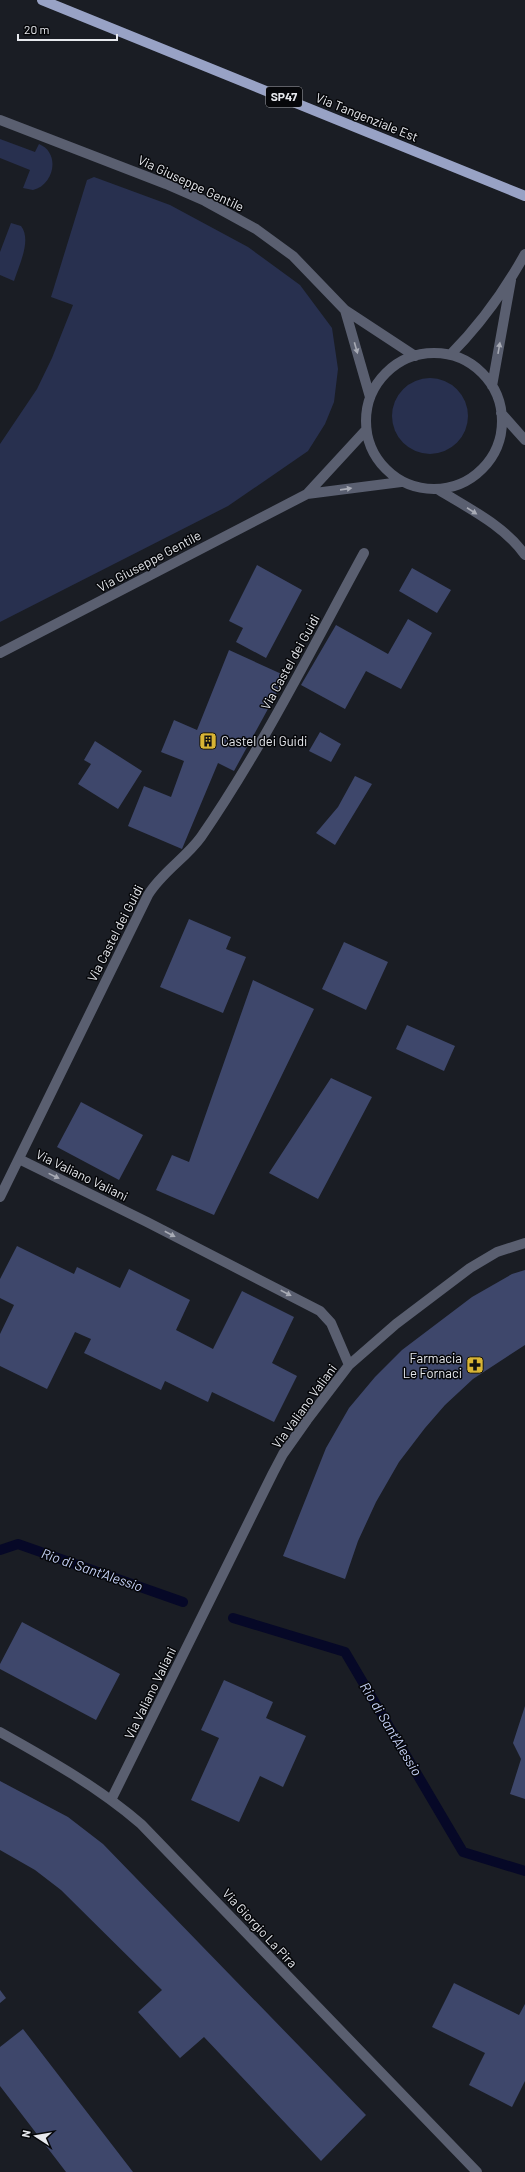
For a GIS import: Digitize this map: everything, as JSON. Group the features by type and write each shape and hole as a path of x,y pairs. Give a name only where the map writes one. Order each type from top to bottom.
{"main road":[{"name":"Via Tangenziale Est","path":"42,0 525,196"}],"street":[{"name":"Via Giuseppe Gentile","path":"0,120 166,184 232,215 256,229 284,249 303,266 345,310 415,356"},
{"path":"450,355 464,341 511,278 525,254"},
{"path":"492,386 511,278"},
{"name":"Via Giuseppe Gentile","path":"345,310 370,397"},
{"path":"433,353 450,355 475,367 492,386 501,413 501,433 498,443 483,468 468,481 439,490 420,489 401,482 380,464 370,448 366,430 366,413 370,397 384,374 399,363 415,356 433,353"},
{"path":"501,413 525,440"},
{"name":"Via Giuseppe Gentile","path":"307,494 366,430"},
{"name":"Via Giuseppe Gentile","path":"1,652 174,561 307,494 401,482"},
{"path":"439,490 496,528 525,555"},
{"name":"Via Castel dei Guidi","path":"0,1197 148,895 163,876 193,847 242,771 364,553"},
{"name":"Via Valiano Valiani","path":"19,1159 147,1222 320,1311 331,1323 349,1365 283,1454 240,1537 112,1798"},
{"path":"349,1365 396,1324 470,1268 497,1252 525,1243"},
{"name":"Via Giorgio La Pira","path":"0,1732 45,1757 112,1798 141,1824 199,1882 477,2172"}],"shaded area":[{"path":"0,139 35,152 39,144 46,148 50,154 52,168 50,176 46,182 33,190 23,188 30,170 0,158"},
{"path":"94,177 170,205 248,247 300,285 332,328 338,369 334,402 325,424 308,451 228,506 0,622 0,444 37,389 52,358 73,305 51,297 87,180"},
{"path":"11,223 21,226 25,238 24,253 14,281 0,275 0,252"},
{"path":"430,378 444,381 457,389 465,402 468,416 465,430 457,443 444,451 430,454 416,451 403,443 395,430 392,416 395,402 403,389 416,381"}],"building":[{"path":"257,565 302,590 266,658 236,642 243,628 229,621"},
{"path":"412,568 451,590 437,613 399,591"},
{"path":"408,619 432,633 401,689 366,671 345,709 301,685 336,625 388,654"},
{"name":"Castel dei Guidi","path":"229,650 286,676 234,771 218,763 182,849 128,826 144,786 171,797 184,761 161,752 174,720 197,730"},
{"path":"320,732 341,744 331,762 309,751"},
{"path":"95,741 142,771 118,809 78,784 91,764 84,760"},
{"path":"355,776 372,784 335,845 316,833 338,807"},
{"path":"189,919 231,937 226,949 246,957 223,1013 160,987"},
{"path":"344,942 388,962 366,1010 322,989"},
{"path":"253,980 314,1009 214,1215 156,1190 172,1155 189,1162"},
{"path":"407,1025 455,1046 444,1071 396,1049"},
{"path":"331,1078 372,1097 318,1199 269,1173"},
{"path":"81,1102 143,1135 119,1180 57,1147"},
{"path":"17,1246 74,1274 77,1267 120,1288 129,1269 190,1300 176,1330 213,1349 242,1291 294,1317 272,1363 297,1376 274,1422 212,1392 208,1402 165,1381 161,1390 84,1353 91,1339 75,1332 47,1389 0,1366 0,1334 14,1305 0,1298 0,1279"},
{"path":"525,1270 525,1345 473,1379 445,1405 425,1428 399,1462 376,1502 358,1541 345,1579 283,1556 326,1448 349,1408 375,1377 402,1350 472,1297 512,1274"},
{"path":"22,1622 120,1674 96,1720 0,1669 0,1664"},
{"path":"224,1680 273,1702 266,1718 306,1736 283,1787 260,1776 239,1822 191,1800 219,1738 201,1730"},
{"path":"525,1706 525,1799 510,1794 521,1759 513,1743"},
{"path":"0,1781 68,1817 103,1844 366,2115 321,2161 204,2037 180,2058 138,2012 162,1990 61,1890 35,1870 0,1850"},
{"path":"454,1983 519,2015 525,2004 525,2081 512,2107 469,2085 485,2053 432,2027"},
{"path":"0,1990 6,1998 0,2003"},
{"path":"23,2029 133,2172 66,2172 0,2086 0,2047"}],"waterway":[{"name":"Rio di Sant'Alessio","path":"0,1550 18,1544 183,1602"},
{"name":"Rio di Sant'Alessio","path":"233,1618 345,1652 463,1852 525,1871"}],"place":[{"name":"Castel dei Guidi","path":"208,741"},
{"name":"Farmacia Le Fornaci","path":"475,1365"}]}
